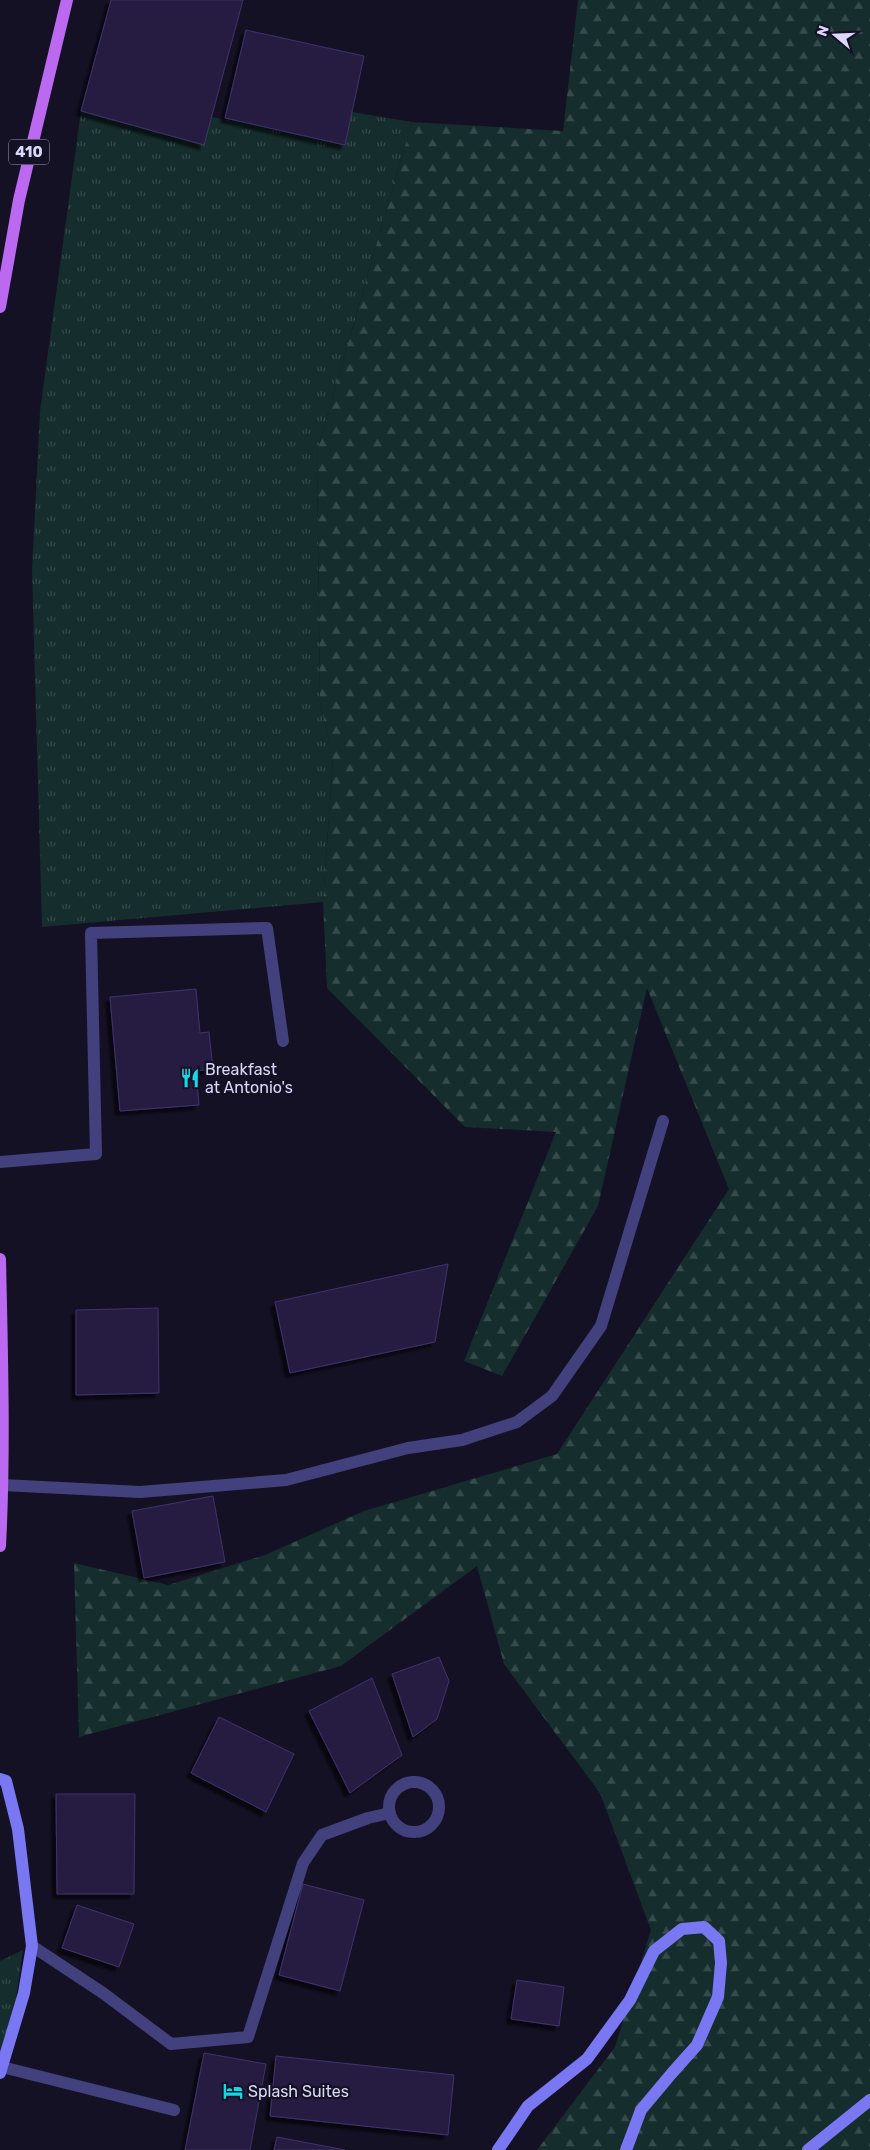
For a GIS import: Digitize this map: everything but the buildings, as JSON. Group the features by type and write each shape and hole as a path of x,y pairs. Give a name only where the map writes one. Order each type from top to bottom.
{"main road":[{"name":"410","path":"0,306 21,191 67,0"},
{"path":"0,1259 3,1485 0,1546"}],"street":[{"path":"0,1162 96,1154 91,933 267,928 283,1041"},
{"path":"3,1485 140,1492 286,1480 408,1448 462,1440 517,1422 552,1396 601,1326 662,1121"},
{"path":"0,1778 6,1781 18,1829 32,1946 24,1993 1,2070 174,2110"},
{"path":"411,1782 427,1785 438,1797 440,1805 435,1821 422,1831 414,1832 399,1827 390,1813 389,1805 396,1790 411,1782"},
{"path":"32,1946 103,1993 171,2044 248,2037 303,1863 322,1835 368,1818 390,1813"},
{"path":"498,2150 528,2106 587,2059 630,2000 654,1951 682,1929 704,1926 719,1941 721,1964 718,1996 697,2045 641,2110 626,2150"},
{"path":"808,2150 870,2100"}],"green space":[{"path":"578,0 870,0 870,2150 537,2150 615,2047 651,1930 600,1793 504,1664 477,1566 341,1666 79,1737 74,1563 168,1585 265,1555 364,1511 557,1454 729,1189 647,988 598,1206 502,1376 464,1361 556,1132 465,1127 327,988 323,902 333,760 320,702 317,451 412,122 563,131"},
{"path":"81,111 203,145 212,117 344,144 352,112 412,122 317,451 320,702 333,759 323,902 42,927 32,571 40,411"},
{"path":"23,1950 12,2025 0,2062 0,1961"}],"place":[{"name":"Breakfast at Antonio's","path":"190,1078"},
{"name":"Splash Suites","path":"233,2091"}]}
